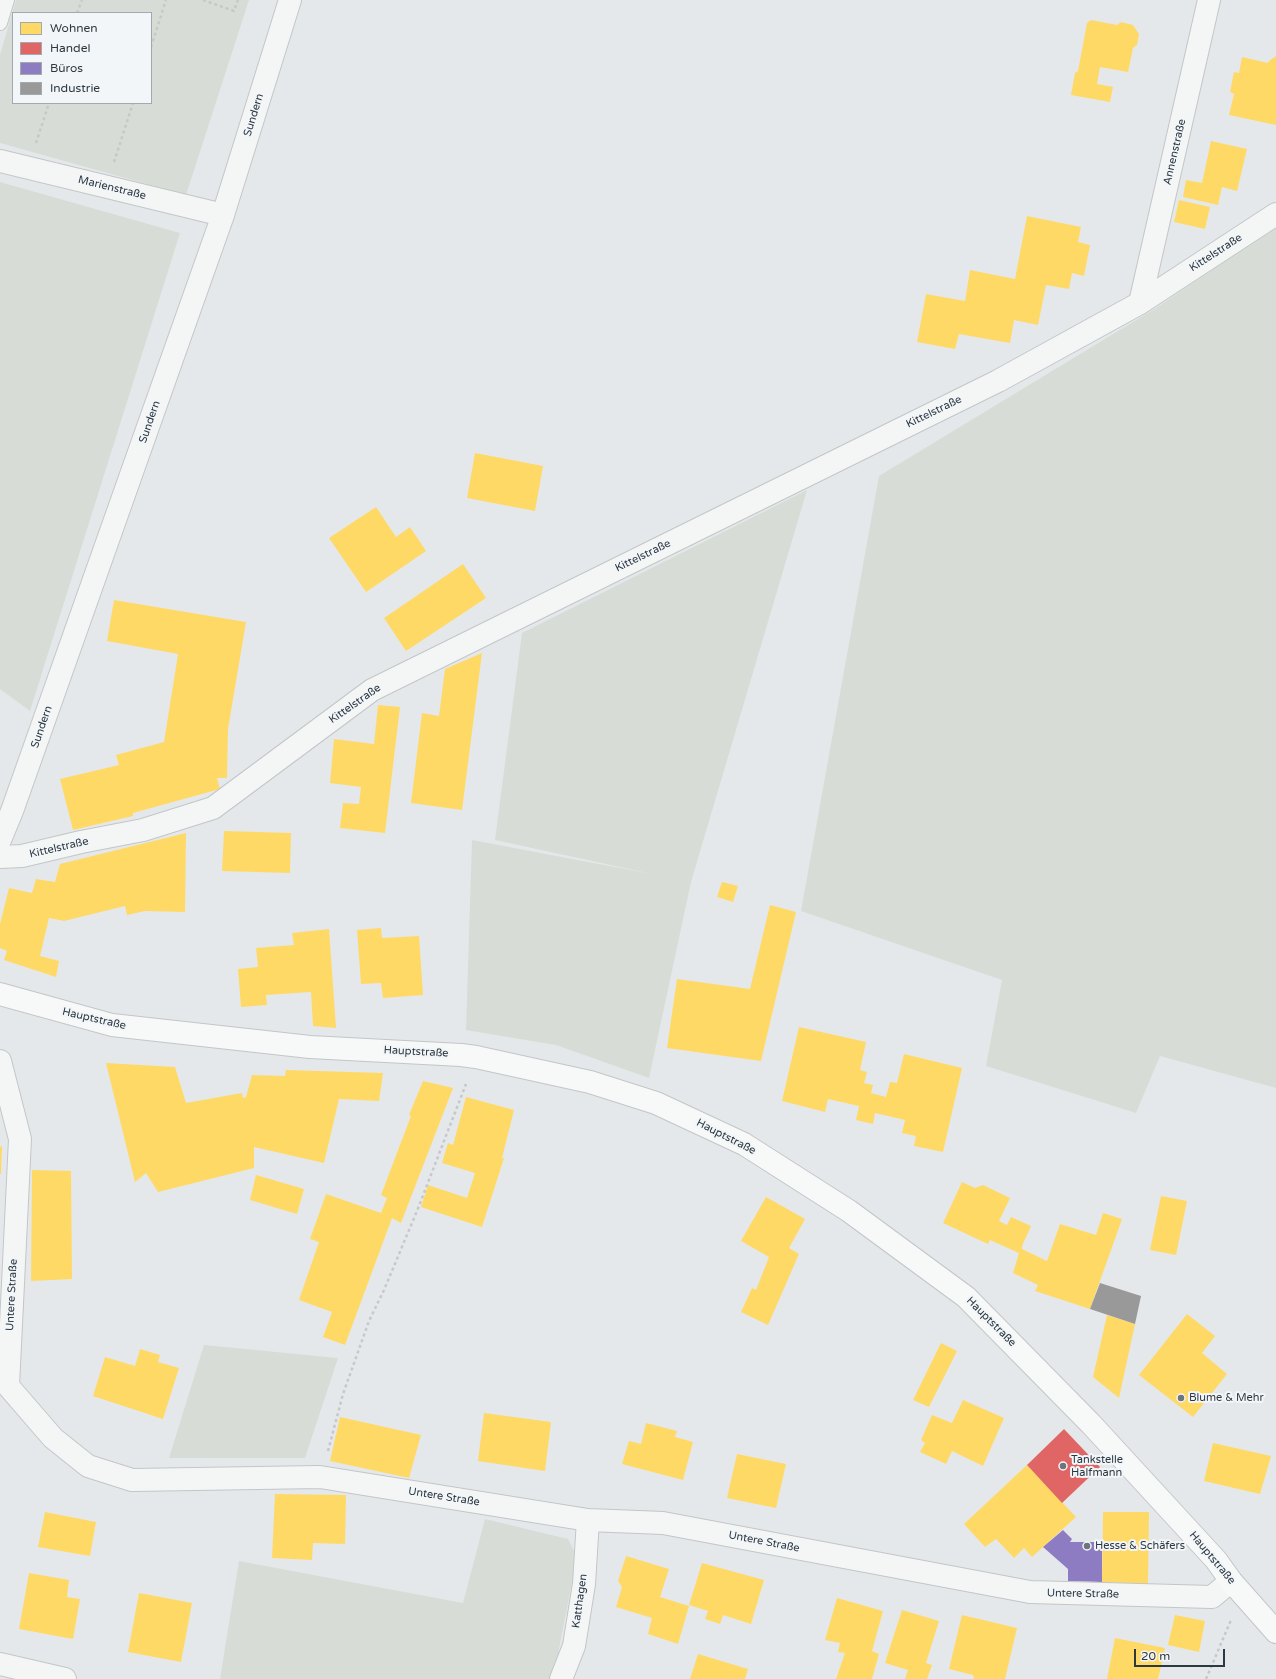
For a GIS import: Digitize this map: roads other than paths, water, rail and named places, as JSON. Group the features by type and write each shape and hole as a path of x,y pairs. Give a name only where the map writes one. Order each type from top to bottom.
{"main road":[{"name":"Hauptstraße","path":"0,994 112,1025 310,1047 476,1057 590,1082 656,1103 744,1144 849,1211 966,1297 1091,1424 1216,1560 1231,1581 1276,1632"}],"street":[{"name":"Sundern","path":"0,840 15,804 223,215 290,0"},
{"name":"Annenstraße","path":"1140,303 1209,0"},
{"name":"Marienstraße","path":"0,161 223,215"},
{"name":"Kittelstraße","path":"0,858 22,856 81,842 143,830 213,808 372,690 998,380 1140,303 1276,214"},
{"name":"Untere Straße","path":"0,1061 20,1140 4,1387 52,1438 88,1466 132,1480 320,1477 588,1520 663,1523 1030,1592 1212,1597 1231,1581"},
{"name":"Katthagen","path":"561,1679 574,1646 584,1584 588,1520"},
{"path":"0,1664 65,1679"}],"lane":[{"path":"0,23 7,0"}],"place":[{"name":"Blume & Mehr","path":"1181,1398"},
{"name":"Tankstelle Halfmann","path":"1063,1466"},
{"name":"Hesse & Schäfers","path":"1087,1546"}]}
